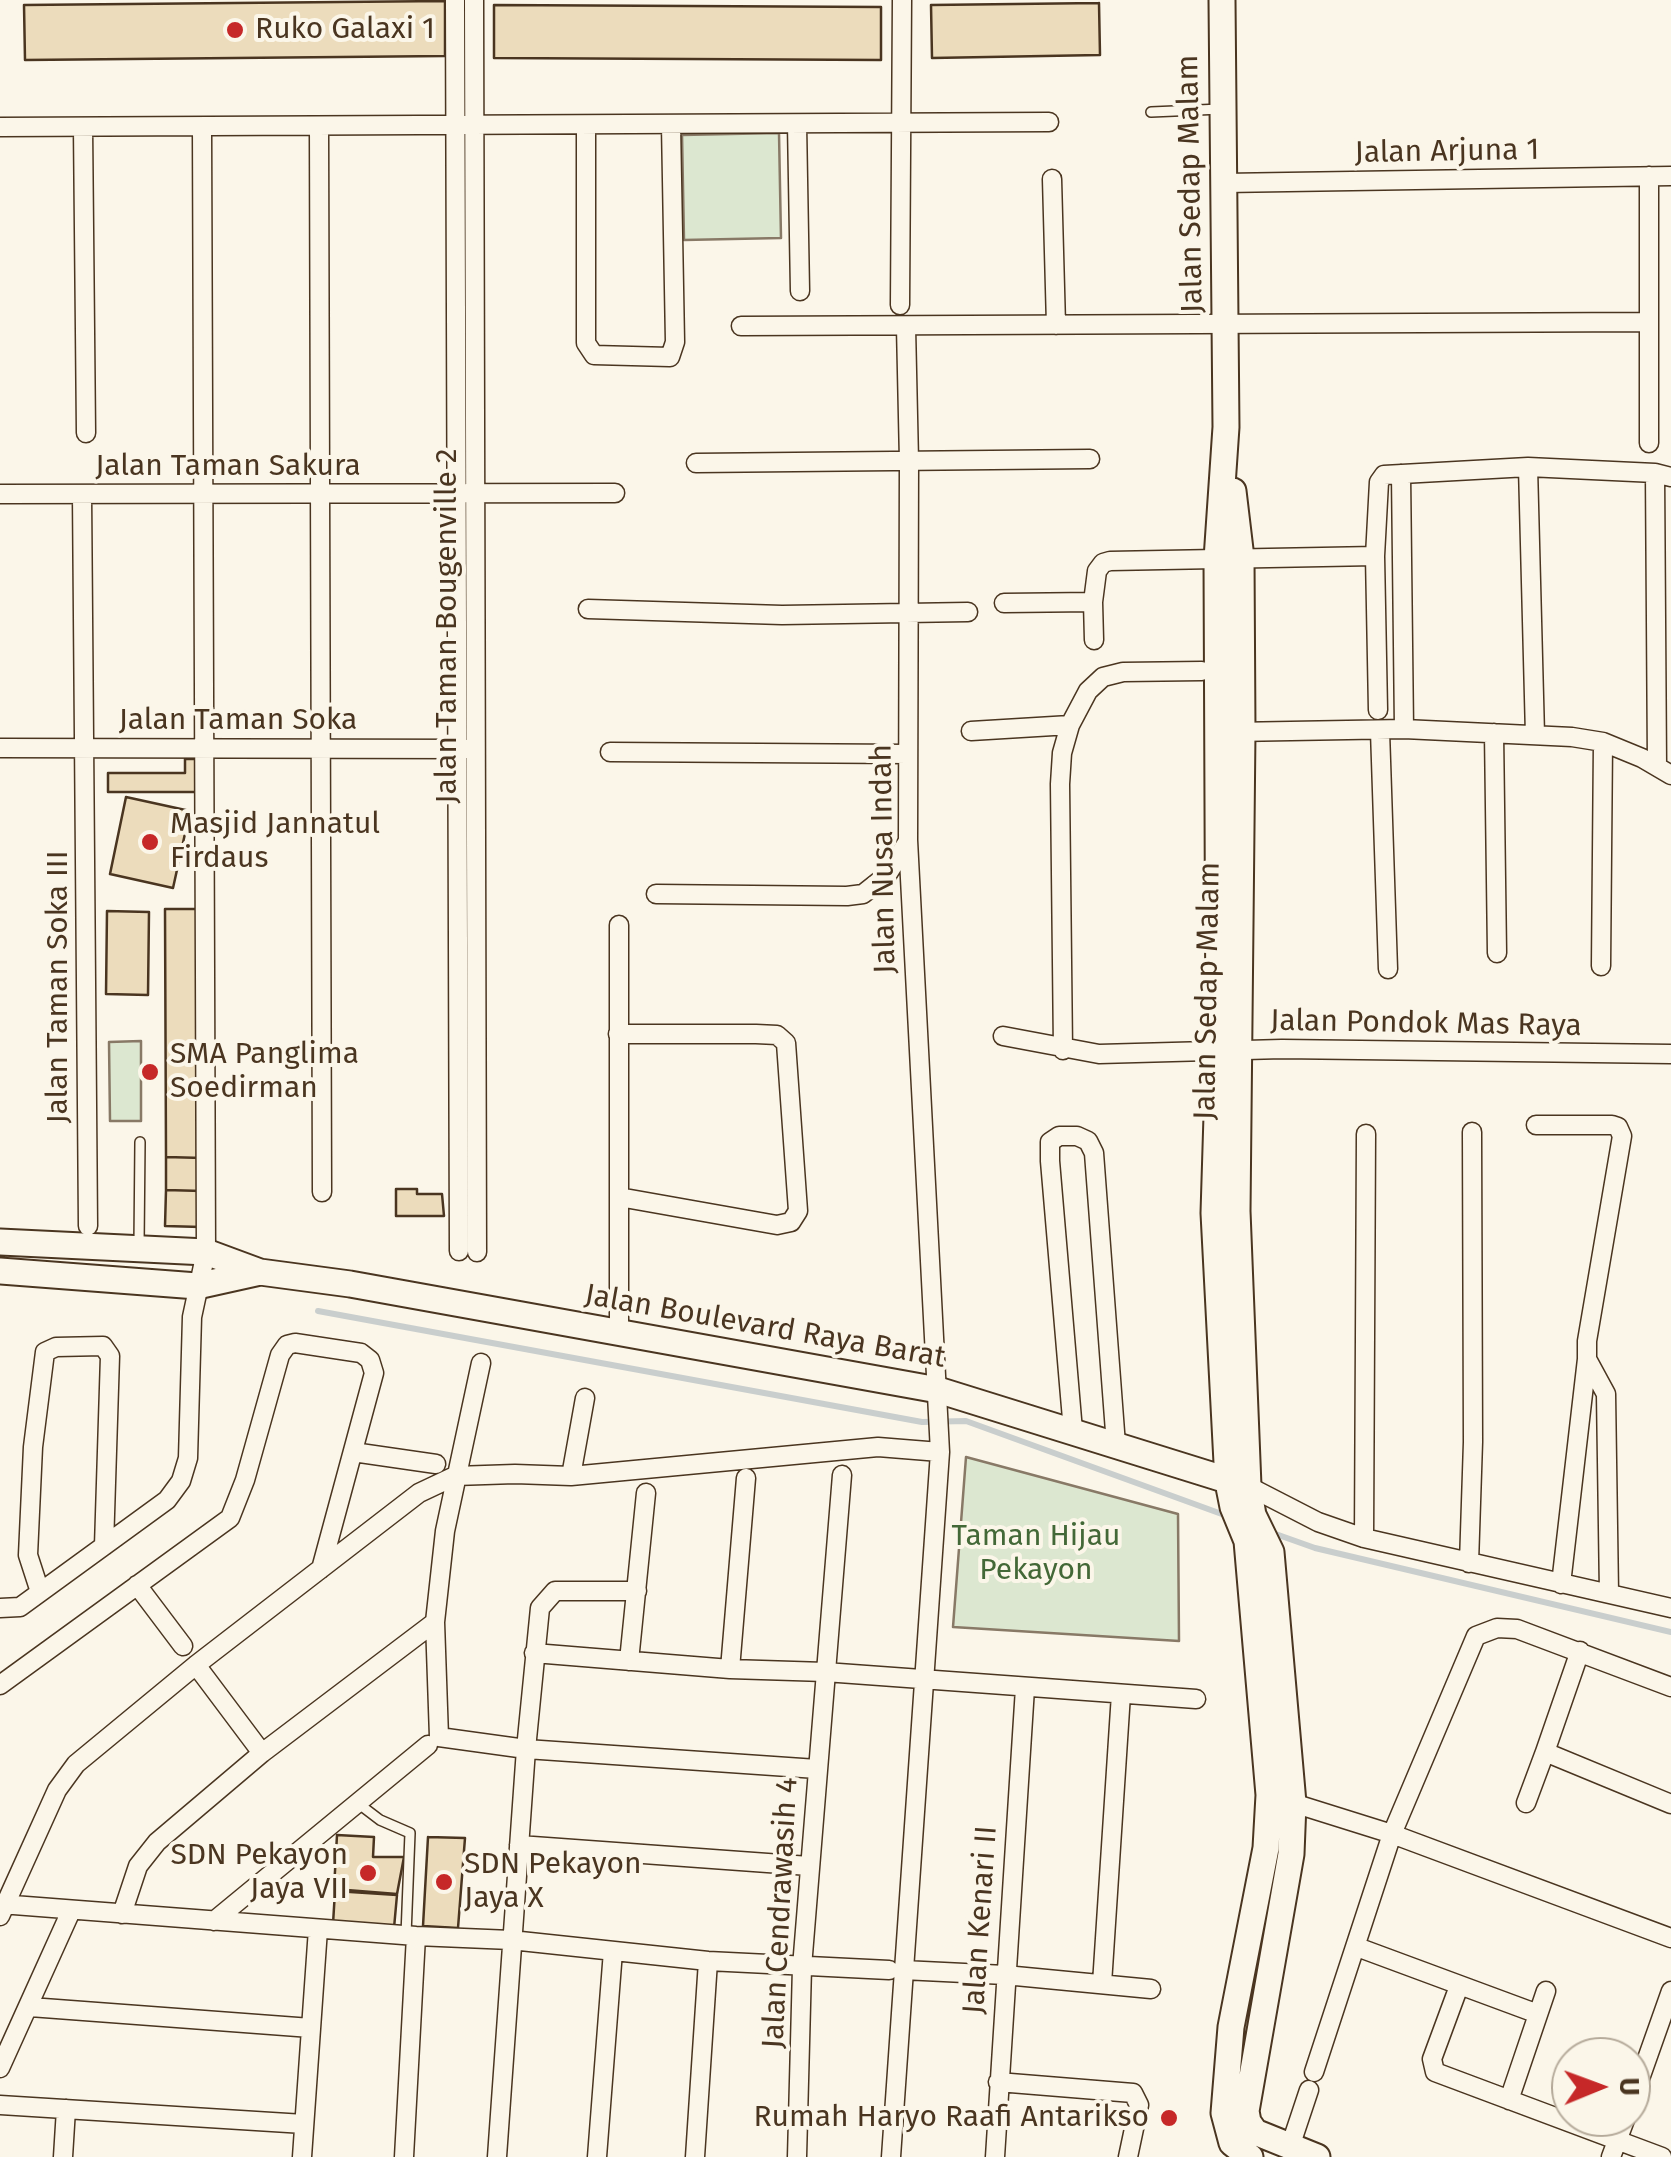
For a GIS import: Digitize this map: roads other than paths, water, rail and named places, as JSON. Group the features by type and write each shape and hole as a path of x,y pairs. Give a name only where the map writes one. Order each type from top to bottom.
{"street":[{"name":"Jalan Taman Bougenville 2","path":"454,0 466,495"},
{"name":"Jalan Taman Bougenville 2","path":"468,1251 466,495 474,0"},
{"path":"900,305 902,0"},
{"name":"Jalan Sedap Malam","path":"1222,0 1230,1050 1237,1212 1240,1497 1259,1546 1281,1799"},
{"path":"0,128 1049,122"},
{"path":"797,124 800,291"},
{"path":"586,126 586,343 594,355 670,356 674,342 671,125"},
{"path":"319,126 322,1192"},
{"path":"84,127 86,434"},
{"path":"0,1608 20,1606 167,1500 180,1481 188,1458 187,1403 197,1286 206,1252 202,127"},
{"path":"1649,176 1649,442"},
{"name":"Jalan Arjuna 1","path":"1224,183 1671,176"},
{"path":"1052,179 1056,325"},
{"path":"740,326 1649,322"},
{"name":"Jalan Nusa Indah","path":"890,2157 896,1970 924,1680 940,1444 908,840 906,327"},
{"path":"696,463 1090,459"},
{"path":"1528,467 1535,735"},
{"path":"1230,732 1404,729 1535,735 1603,742 1664,771 1663,475 1528,467 1384,476 1378,482 1375,556 1378,710"},
{"path":"1401,474 1404,729"},
{"name":"Jalan Taman Sakura","path":"0,494 615,493"},
{"name":"Jalan Taman Soka III","path":"82,494 88,1226"},
{"path":"1094,640 1093,602 1097,571 1103,563 1375,556"},
{"path":"1004,603 1093,602"},
{"path":"588,609 850,615 968,612"},
{"path":"1063,1050 1060,784 1062,753 1070,725 1088,692 1103,677 1123,672 1202,671"},
{"path":"971,731 1070,725"},
{"path":"1380,731 1388,969"},
{"path":"1494,733 1497,953"},
{"path":"1601,966 1603,742"},
{"name":"Jalan Taman Soka","path":"0,748 466,749"},
{"path":"610,752 908,754"},
{"path":"656,894 863,894 887,875 908,840"},
{"path":"619,925 619,1333"},
{"path":"618,1034 766,1035 777,1036 786,1043 798,1210 791,1222 776,1225 619,1197"},
{"name":"Jalan Pondok Mas Raya","path":"1003,1036 1099,1054 1230,1050 1671,1054"},
{"path":"1536,1125 1612,1125 1618,1127 1622,1136 1587,1340 1561,1584"},
{"path":"1469,1563 1473,1442 1472,1132"},
{"path":"1364,1538 1366,1134"},
{"path":"1074,1431 1050,1161 1050,1142 1060,1136 1077,1136 1088,1142 1094,1153 1116,1445"},
{"path":"0,1242 206,1252 260,1272"},
{"path":"0,1271 197,1286 260,1272"},
{"name":"Jalan Boulevard Raya Barat","path":"260,1272 350,1284 619,1333 939,1398 1074,1431 1240,1497"},
{"path":"0,1686 230,1518 245,1480 280,1354 287,1345 300,1343 361,1354 370,1360 373,1382 321,1569"},
{"path":"40,1592 28,1555 34,1447 44,1352 56,1347 103,1346 110,1356 104,1546"},
{"path":"1587,1359 1606,1394 1608,1593"},
{"path":"481,1363 445,1531 434,1622 439,1737 526,1749 817,1770"},
{"path":"570,1476 586,1398"},
{"path":"940,1444 570,1476 455,1476 419,1493 196,1665 69,1772 2,1908 511,1940 708,1961 1005,1975 1152,1989"},
{"path":"353,1452 436,1464"},
{"name":"Jalan Cendrawasih 4","path":"797,2157 802,1967 842,1475"},
{"path":"730,1670 746,1478"},
{"path":"629,1661 646,1492"},
{"path":"1240,1497 1364,1538 1671,1608"},
{"path":"137,1585 182,1646"},
{"path":"497,2157 540,1608 552,1592 637,1591"},
{"path":"122,1914 132,1879 148,1850 262,1753 434,1622"},
{"path":"1290,2148 1392,1834 1476,1636 1506,1627 1671,1687"},
{"path":"1526,1803 1580,1651"},
{"path":"534,1653 730,1670 824,1672 1196,1699"},
{"path":"196,1665 262,1753"},
{"name":"Jalan Kenari II","path":"995,2157 1025,1688"},
{"path":"1102,1984 1121,1694"},
{"path":"214,1921 428,1746"},
{"path":"1545,1752 1671,1804"},
{"path":"1281,1799 1392,1834 1671,1938"},
{"path":"1250,2157 1232,2143 1224,2113 1231,2026 1266,1848 1281,1799"},
{"path":"1281,1799 1292,1854 1246,2112 1255,2132 1316,2157"},
{"path":"519,1845 809,1866"},
{"path":"0,2068 71,1911"},
{"path":"302,2157 318,1929"},
{"path":"404,2157 411,1936"},
{"path":"1357,1947 1538,2014"},
{"path":"1246,1950 1272,1956"},
{"path":"598,2157 613,1951"},
{"path":"695,2157 708,1961"},
{"path":"1459,1986 1432,2066 1435,2072 1615,2148 1662,2157"},
{"path":"1508,2100 1546,1991"},
{"path":"1651,2048 1671,1991"},
{"path":"30,2006 311,2028"},
{"path":"998,2082 1133,2093 1139,2105 1128,2157"},
{"path":"0,2105 304,2124"},
{"path":"62,2157 66,2109"}],"lane":[{"path":"1151,112 1223,108"},
{"path":"138,1251 140,1142"},
{"path":"359,1804 380,1820 410,1833 411,1936"}],"waterway":[{"path":"318,1311 922,1422 966,1421 1230,1517"},
{"path":"1270,1532 1315,1548 1671,1632"}],"place":[{"name":"Ruko Galaxi 1","path":"235,30"},
{"name":"Masjid Jannatul Firdaus","path":"150,842"},
{"name":"SMA Panglima Soedirman","path":"150,1072"},
{"name":"SDN Pekayon Jaya VII","path":"368,1873"},
{"name":"SDN Pekayon Jaya X","path":"444,1882"},
{"name":"Rumah Haryo Raafi Antarikso","path":"1169,2118"}],"park label":[{"name":"Taman Hijau Pekayon","path":"1036,1554"}]}
